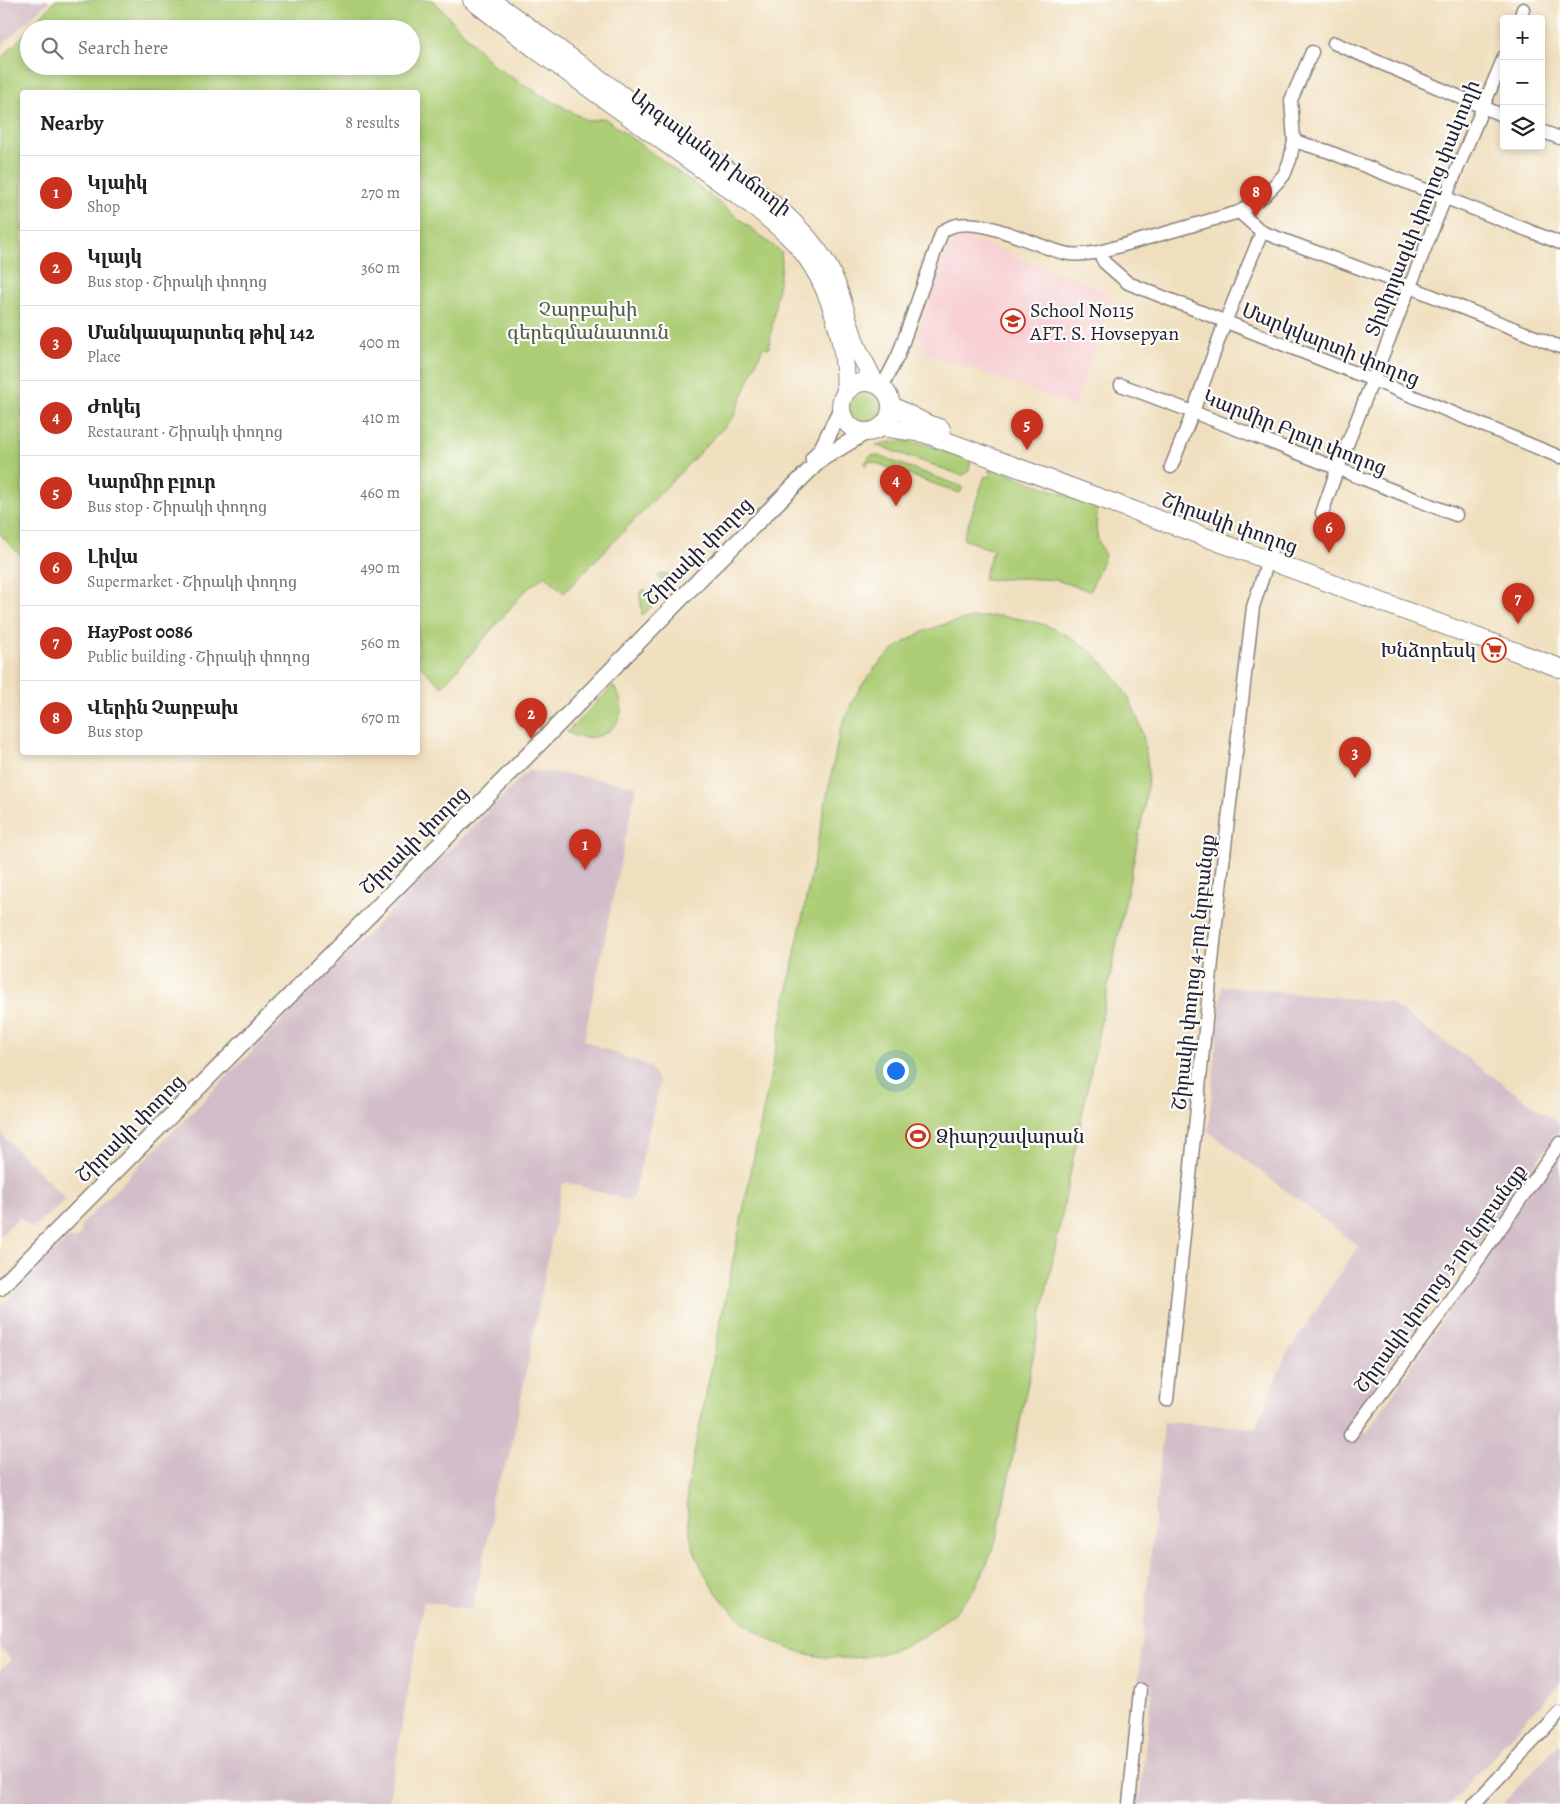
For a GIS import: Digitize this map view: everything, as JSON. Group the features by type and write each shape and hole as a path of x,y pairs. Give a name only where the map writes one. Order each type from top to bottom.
{"highway":[{"name":"Արգավանդի խճուղի","path":"472,0 538,51 760,211 788,236 806,256 822,283 839,333 846,368 846,391"},
{"name":"Արգավանդի խճուղի","path":"491,0 672,132 740,179 792,222 812,244 833,274 857,347 878,384"},
{"path":"846,391 859,382 878,384 890,396 891,415 874,430"},
{"name":"Շիրակի փողոց","path":"846,391 842,399 841,409 846,422 857,431 874,430 924,433 1560,657"},
{"name":"Շիրակի փողոց","path":"892,406 927,424 1560,668"}],"main road":[{"name":"Շիրակի փողոց","path":"0,1281 329,951 644,628 817,455 841,409"},
{"name":"Շիրակի փողոց","path":"0,1288 821,459 874,430"}],"street":[{"path":"1334,43 1500,114"},
{"path":"878,384 898,356 942,232 948,227 956,224 978,224 1065,254 1084,254 1099,252 1239,212 1264,196 1284,175 1290,160 1294,141 1291,100 1312,52"},
{"name":"Տիմիրյազևի փողոց փակուղի","path":"1322,514 1336,470 1503,60"},
{"path":"1545,132 1560,138"},
{"path":"1294,141 1327,151 1560,243"},
{"path":"1239,212 1262,232 1560,347"},
{"path":"1171,467 1225,322 1262,232"},
{"name":"Մարկվարտի փողոց","path":"1099,252 1104,262 1128,283 1373,380 1560,458"},
{"name":"Կարմիր Բլուր փողոց","path":"1121,385 1456,515"},
{"name":"Շիրակի փողոց 4-րդ նրբանցք","path":"1167,1400 1216,923 1252,616 1270,555"},
{"name":"Շիրակի փողոց 3-րդ նրբանցք","path":"1350,1434 1440,1316 1560,1143"},
{"path":"1129,1804 1140,1690"},
{"path":"1474,1804 1560,1714"}],"shaded area":[{"path":"0,0 50,0 29,20 20,20 20,28 0,47"},
{"name":"School No115 AFT. S. Hovsepyan","path":"963,236 1108,292 1111,304 1075,406 922,351 926,341 916,337 950,243"},
{"path":"529,770 581,776 636,786 584,1040 649,1066 659,1081 659,1087 633,1197 629,1201 566,1182 562,1185 510,1455 491,1498 492,1522 472,1610 424,1601 388,1804 0,1804 0,1670 11,1659 0,1647 0,1307 68,1238 75,1240 81,1234 81,1225"},
{"path":"1222,986 1389,1002 1560,1125 1560,1129 1349,1420 1367,1433 1508,1222 1560,1148 1560,1684 1450,1804 1139,1804 1152,1685 1138,1682 1164,1422 1256,1428 1285,1357 1358,1246 1208,1131"},
{"path":"0,1133 66,1199 33,1229 20,1217 0,1236"},
{"path":"1560,1743 1560,1804 1502,1804"}],"green space":[{"name":"Չարբախի գերեզմանատուն","path":"56,0 433,0 495,67 588,121 604,118 708,194 781,252 782,261 769,348 763,347 733,418 564,593 545,575 525,591 442,687 420,666 420,90 20,90 20,555 0,534 0,60 20,39 20,75 420,75 420,20 37,20"},
{"path":"867,388 881,393 886,407 881,421 867,426 853,421 848,407 853,393"},
{"path":"897,441 926,445 971,460 969,471 964,475 958,474 876,445"},
{"path":"876,455 963,487 960,493 870,461 866,466 864,464 870,456"},
{"path":"992,468 1098,507 1097,532 1099,543 1105,555 1090,591 1056,580 1022,578 983,580 993,550 963,539 985,476 990,477 991,472 988,471"},
{"path":"660,574 682,575 642,616 640,594 644,589 652,596 663,583 658,577"},
{"name":"Ձիարշավարան","path":"998,616 1037,623 1072,638 1108,668 1122,686 1133,706 1141,728 1146,751 1148,779 1144,809 996,1540 990,1556 979,1580 965,1601 932,1630 895,1649 856,1658 817,1656 780,1645 746,1624 717,1594 693,1547 687,1488 840,731 851,704 865,681 881,662 899,646 919,634 943,625 969,619"},
{"path":"613,686 620,698 621,709 618,720 612,728 603,734 592,737 580,737 567,732"}],"place":[{"name":"Վերին Չարբախ","path":"1256,217"},
{"name":"School No115 AFT. S. Hovsepyan","path":"1013,321"},
{"name":"Կարմիր բլուր","path":"1027,450"},
{"name":"Ժոկեյ","path":"896,506"},
{"name":"Լիվա","path":"1329,553"},
{"name":"HayPost 0086","path":"1518,624"},
{"name":"Խնձորեսկ","path":"1494,650"},
{"name":"Կլայկ","path":"531,739"},
{"name":"Մանկապարտեզ թիվ 142","path":"1355,778"},
{"name":"Կլաիկ","path":"585,870"},
{"name":"Ձիարշավարան","path":"918,1136"}]}
